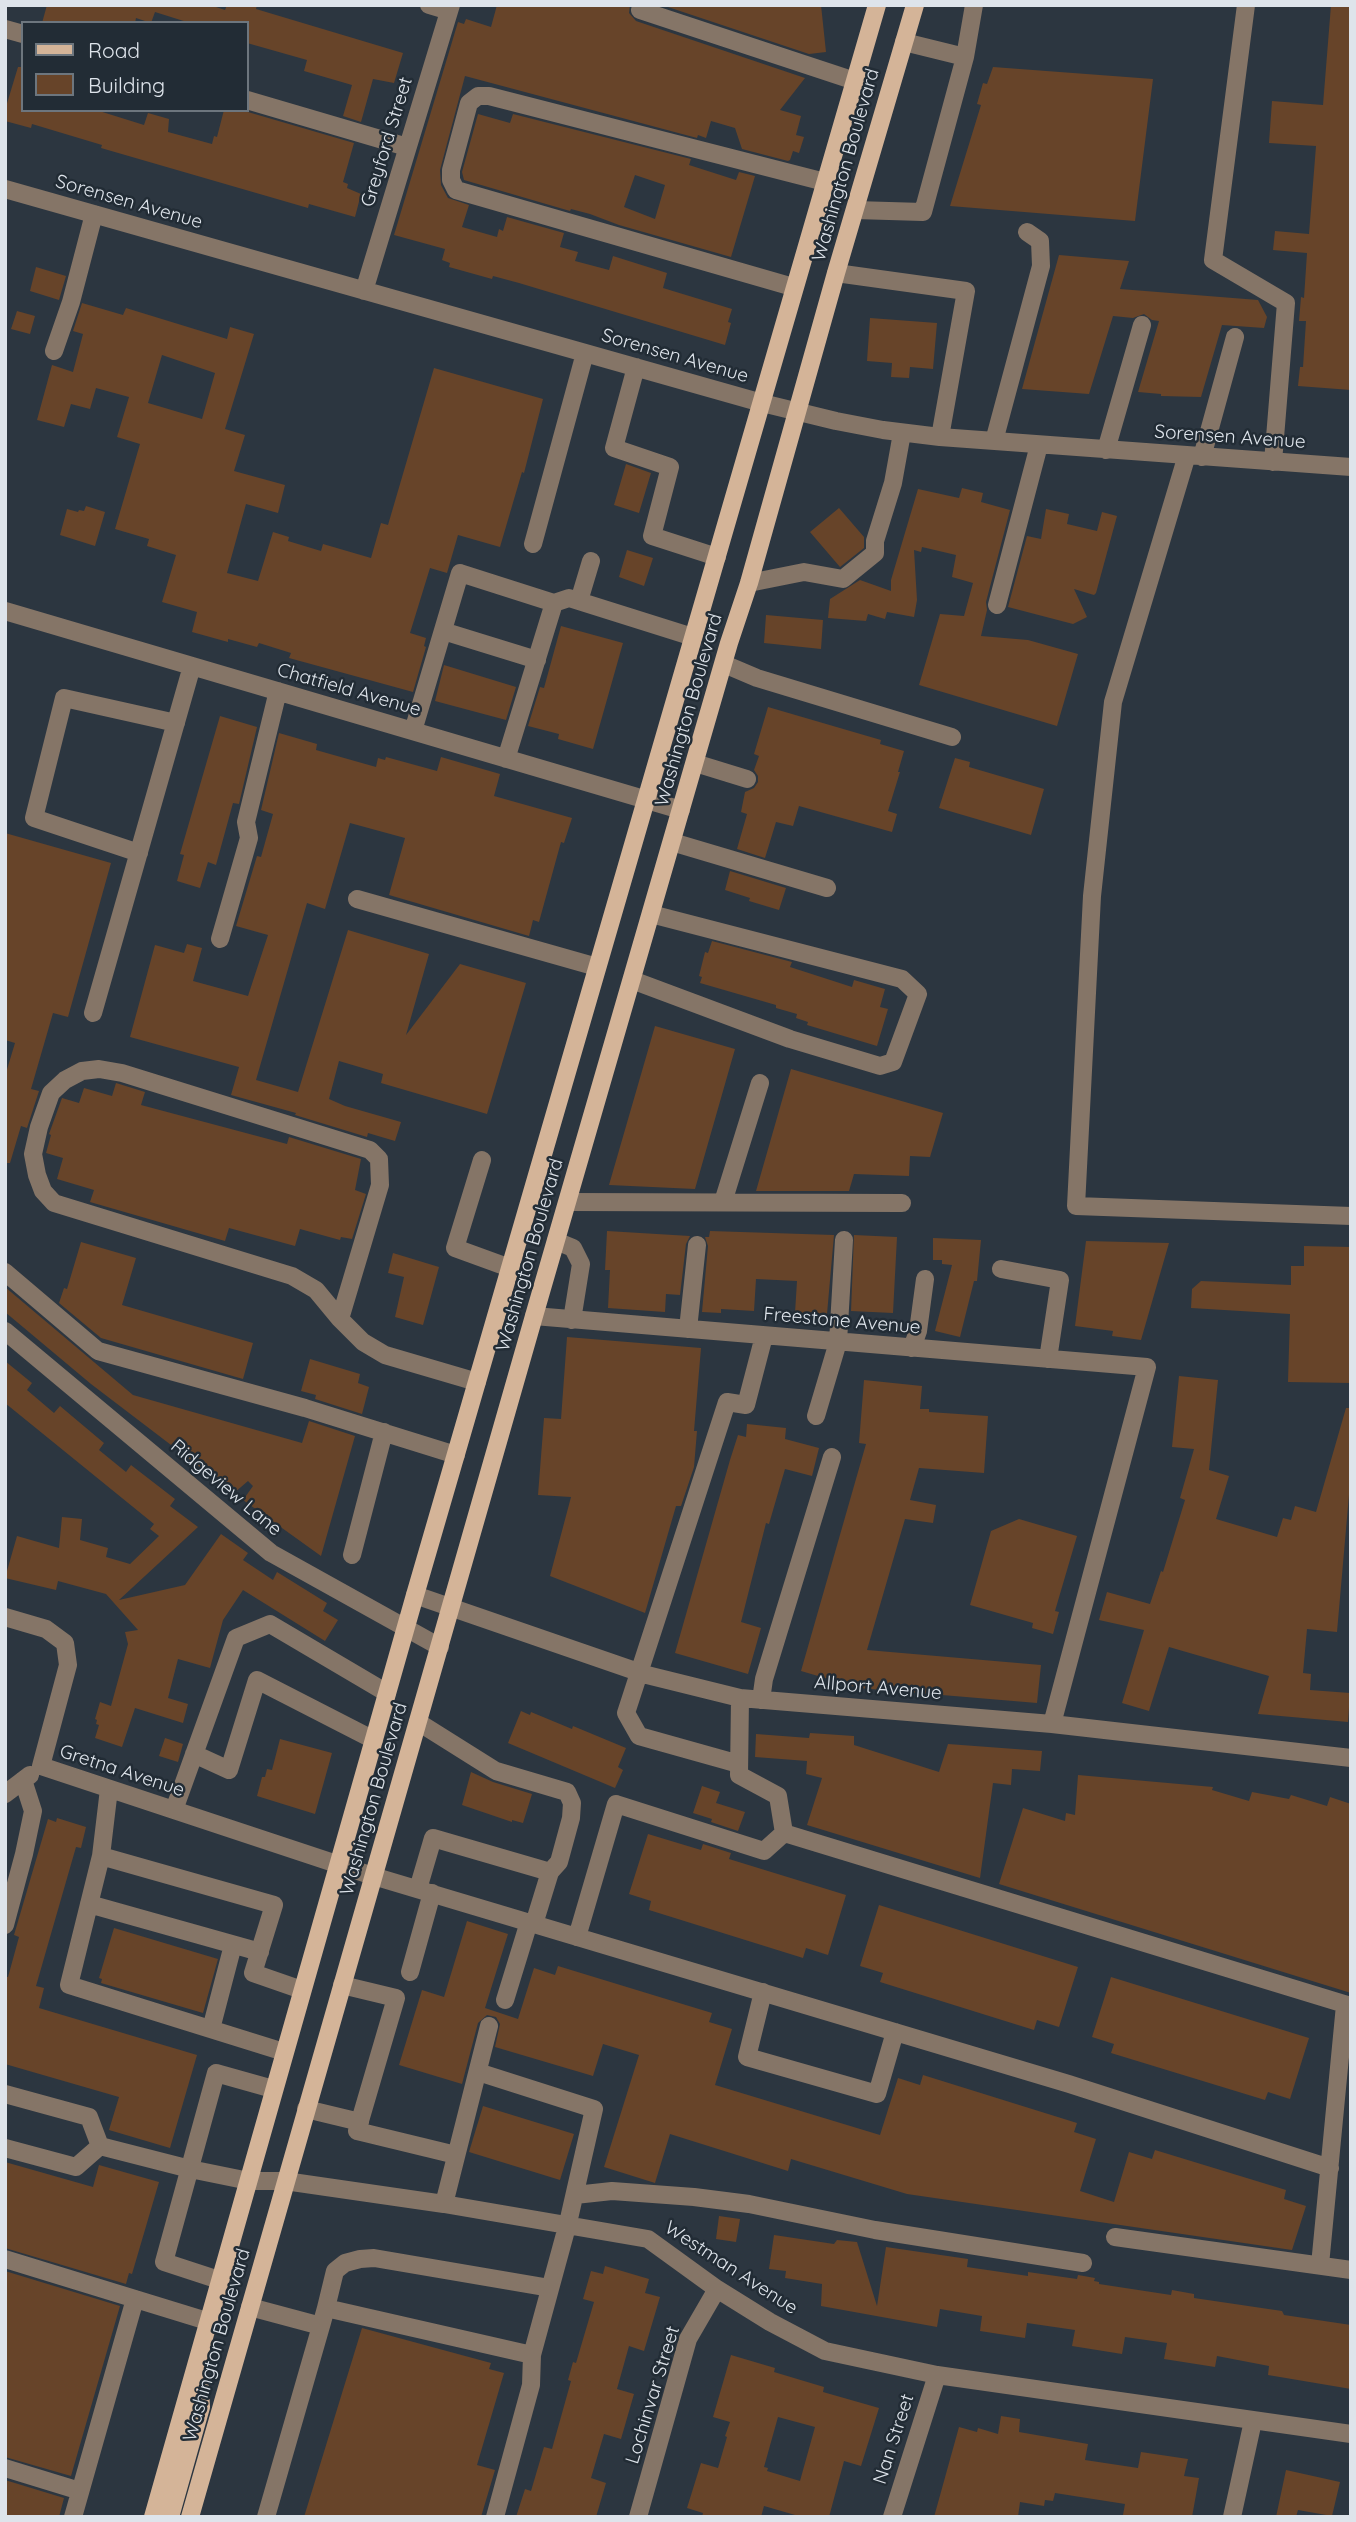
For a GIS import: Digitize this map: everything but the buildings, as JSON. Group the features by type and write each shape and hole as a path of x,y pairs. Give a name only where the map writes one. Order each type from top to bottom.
{"main road":[{"name":"Washington Boulevard","path":"153,2517 415,1595 877,5"},
{"name":"Washington Boulevard","path":"190,2517 534,1316 915,5"},
{"path":"170,2517 201,2407 198,2361"}],"street":[{"path":"429,5 450,8"},
{"path":"855,210 922,212 965,57 974,5"},
{"path":"1246,5 1213,260 1286,303 1273,462"},
{"name":"Greyford Street","path":"364,291 450,8"},
{"path":"640,10 855,81"},
{"path":"904,42 965,57"},
{"path":"793,288 456,190 451,170 469,103 478,96 489,96 825,182"},
{"path":"248,100 407,147"},
{"name":"Sorensen Avenue","path":"5,190 797,412 902,433 940,437 1351,467"},
{"path":"54,351 71,302 94,214"},
{"path":"994,442 1041,266 1040,241 1027,232"},
{"path":"836,273 966,291 940,437"},
{"path":"1106,450 1142,325"},
{"path":"1235,337 1113,702 1092,896 1076,1206 1351,1216"},
{"path":"534,544 584,353"},
{"path":"636,367 614,448 670,467 652,536 717,557"},
{"path":"749,583 804,572 843,579 875,553 875,541 893,484 902,433"},
{"path":"998,605 1039,445"},
{"path":"579,601 591,561"},
{"path":"413,731 460,573 554,603 569,598 693,638"},
{"path":"506,759 554,603"},
{"name":"Chatfield Avenue","path":"5,611 681,810"},
{"path":"443,631 537,660"},
{"path":"723,664 757,678 952,737"},
{"path":"93,1013 192,666"},
{"path":"220,940 249,838 246,822 278,691"},
{"path":"139,853 34,818 64,698 176,723"},
{"path":"695,763 747,779"},
{"path":"672,842 827,888"},
{"path":"357,899 597,967"},
{"path":"632,980 790,1039 880,1066 893,1062 918,994 902,979 651,914"},
{"path":"340,1320 380,1185 379,1159 370,1150 122,1073 99,1069 82,1071 65,1080 51,1093 39,1126 33,1154 43,1191 54,1203 304,1282 324,1298 340,1320 363,1342 385,1355 477,1382"},
{"path":"723,1202 760,1083"},
{"path":"482,1160 455,1248 510,1268"},
{"path":"568,1202 902,1203"},
{"path":"816,1416 838,1342 844,1240"},
{"path":"556,1241 573,1248 581,1265 572,1320"},
{"path":"688,1329 697,1245"},
{"path":"1001,1269 1060,1280 1048,1359"},
{"path":"5,1272 98,1351 456,1455"},
{"path":"912,1348 918,1331 925,1279"},
{"name":"Freestone Avenue","path":"534,1316 1147,1367 1052,1724"},
{"name":"Ridgeview Lane","path":"5,1331 271,1553 440,1647"},
{"path":"739,1764 639,1736 626,1713 727,1402 746,1405 764,1336"},
{"path":"352,1555 384,1432"},
{"path":"761,1700 764,1679 831,1457"},
{"name":"Allport Avenue","path":"415,1595 640,1673 740,1698 1052,1724 1351,1758"},
{"name":"Gretna Avenue","path":"5,1617 46,1629 65,1643 68,1665 41,1766 373,1876 1069,2084 1330,2168"},
{"path":"174,1810 236,1638 270,1625 387,1693"},
{"path":"194,1754 229,1770 257,1680 374,1740"},
{"path":"740,1698 739,1775 778,1796 783,1833"},
{"path":"418,1722 496,1771 567,1792 572,1803 571,1818 559,1862 550,1872 505,2000"},
{"path":"5,1794 41,1766"},
{"path":"5,1925 33,1811 23,1780"},
{"path":"109,1789 101,1856 69,1985 284,2052"},
{"path":"577,1937 616,1804 764,1851 783,1833"},
{"path":"783,1833 1348,2005 1320,2265"},
{"path":"410,1972 433,1838 550,1872"},
{"path":"101,1856 274,1905 253,1973 302,1990"},
{"path":"89,1904 260,1952"},
{"path":"211,2029 233,1945"},
{"path":"342,1985 396,1998 357,2131 456,2155"},
{"path":"763,1992 747,2057 877,2094 895,2032"},
{"path":"444,2204 489,2026"},
{"path":"478,2072 594,2109 568,2223 532,2355 531,2385 495,2517"},
{"path":"219,2280 164,2262 216,2073 273,2089"},
{"path":"5,2094 89,2117 100,2146 76,2167 5,2148"},
{"path":"306,2109 360,2122"},
{"name":"Westman Avenue","path":"100,2146 249,2180 285,2181 444,2204 568,2223 648,2239 717,2289 770,2322 825,2351 937,2375 1351,2434"},
{"path":"575,2195 612,2191 749,2204 875,2230 1083,2263"},
{"path":"1115,2237 1351,2270"},
{"path":"266,2517 335,2270 345,2263 374,2258 550,2288"},
{"path":"5,2259 207,2321"},
{"name":"Lochinvar Street","path":"638,2517 688,2339 717,2289"},
{"path":"73,2517 135,2299"},
{"path":"250,2307 323,2317 532,2355"},
{"name":"Nan Street","path":"892,2517 937,2375"},
{"path":"1232,2517 1252,2421"},
{"path":"5,2469 80,2491"}]}
